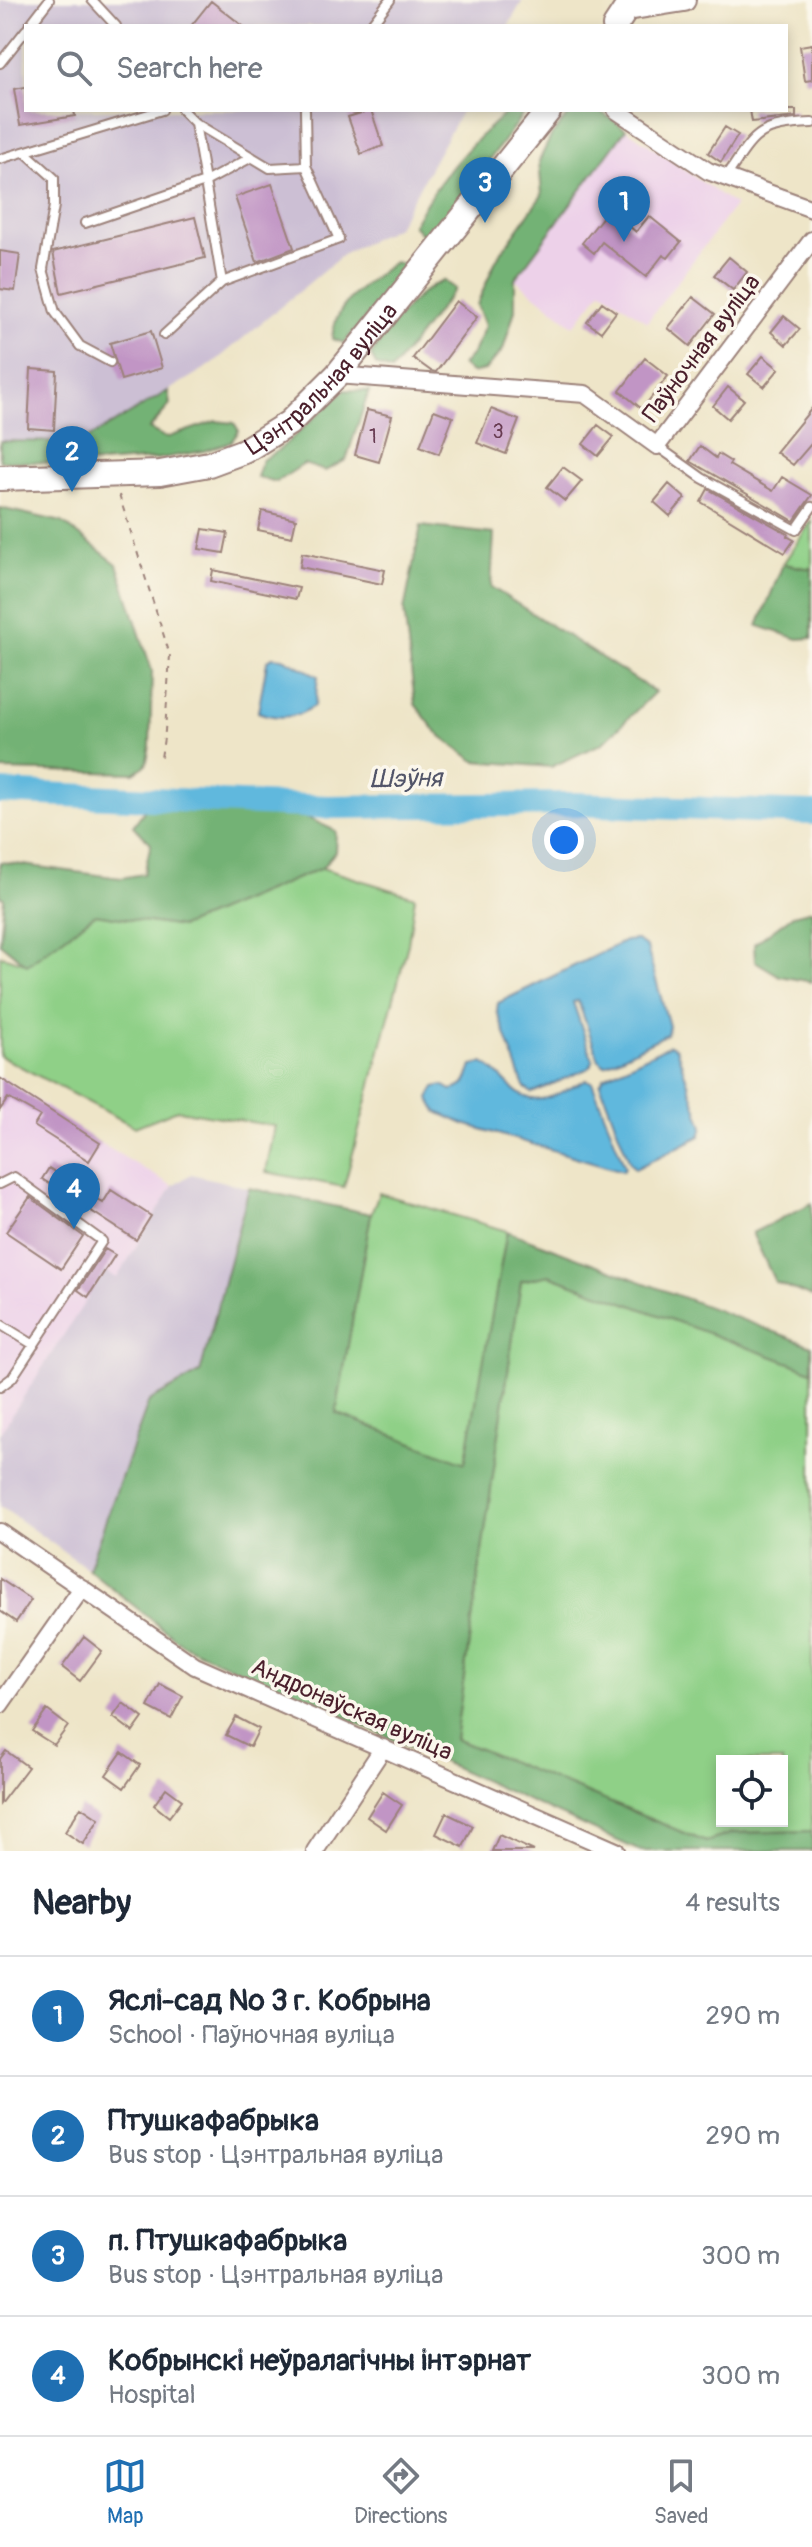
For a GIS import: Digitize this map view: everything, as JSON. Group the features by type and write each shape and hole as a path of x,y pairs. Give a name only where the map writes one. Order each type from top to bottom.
{"main road":[{"name":"Цэнтральная вуліца","path":"0,478 160,473 209,464 244,451 289,423 337,375 547,112"}],"street":[{"path":"625,12 684,0"},
{"path":"619,112 708,171 812,209"},
{"name":"Паўночная вуліца","path":"337,375 585,394 657,446 812,240"},
{"path":"0,1532 82,1588 0,1705"},
{"name":"Андронаўская вуліца","path":"82,1588 195,1666 616,1851"},
{"path":"315,1851 383,1748"}],"lane":[{"path":"31,24 49,0"},
{"path":"92,0 114,24"},
{"path":"372,24 390,0"},
{"path":"0,63 24,33"},
{"path":"0,159 155,112"},
{"path":"184,112 195,123 270,168 306,166"},
{"path":"164,335 222,282 339,239 306,166 305,112"},
{"path":"195,123 222,282"},
{"path":"726,177 752,139 767,129 812,123"},
{"path":"25,152 54,178 54,206 43,269 55,312 80,346 110,362"},
{"path":"85,223 205,182 252,157"},
{"path":"657,446 702,478 796,530 812,507"},
{"path":"0,1184 14,1177 102,1241 12,1378 0,1387"},
{"path":"0,1324 34,1345"}],"path":[{"path":"112,475 170,655 161,758"}],"shaded area":[{"path":"0,0 523,0 509,24 24,24 24,112 461,112 397,227 345,253 211,365 82,442 0,441"},
{"path":"626,129 735,205 647,322 602,290 574,326 515,279"},
{"path":"0,1076 100,1143 173,1186 117,1279 105,1272 0,1433"},
{"path":"191,1174 249,1188 200,1373 149,1401 88,1569 0,1506 0,1433 105,1271 117,1278 173,1186"}],"green space":[{"path":"507,112 525,112 436,233 421,234 413,225 444,178"},
{"path":"601,112 626,129 515,279 515,310 503,350 485,370 471,373 462,365 473,353 485,326 477,305 496,260 542,195 539,161 551,136 569,114"},
{"path":"394,262 403,264 406,271 344,343 332,339 334,326 345,304"},
{"path":"443,280 455,289 391,371 376,365 371,355 394,323 421,294"},
{"path":"345,390 369,391 346,460 325,471 304,464 276,482 257,477 262,460 279,450"},
{"path":"168,391 170,405 149,429 166,438 216,421 234,423 239,431 231,442 204,451 157,459 85,464 0,461 0,441 82,442"},
{"path":"0,508 62,522 117,564 152,671 150,746 146,765 134,773 0,770"},
{"path":"812,520 812,569 783,564"},
{"path":"421,526 494,534 491,587 655,692 603,743 551,767 475,761 437,733 415,704 404,610"},
{"path":"783,564 812,569 812,638 798,639 758,626"},
{"path":"147,807 306,817 336,831 335,852 322,868 181,927 95,914 27,965 0,943 4,898 0,897 0,862 121,878 144,874 151,843 133,826"},
{"path":"322,868 415,897 408,944 344,1187 266,1172 275,1126 177,1110 135,1127 0,1056 0,955 28,964 95,914 181,927"},
{"path":"812,910 812,982 780,976 755,961 754,944 793,915"},
{"path":"249,1188 371,1214 336,1413 465,1463 507,1231 812,1346 812,1371 549,1275 521,1281 455,1739 706,1842 733,1833 812,1831 812,1851 640,1851 183,1645 88,1569 149,1401 200,1373"},
{"path":"379,1193 507,1231 466,1464 336,1413 371,1214"},
{"path":"812,1203 812,1297 775,1282 752,1233"},
{"path":"549,1275 812,1371 812,1831 733,1833 706,1842 455,1739 521,1281"}],"water":[{"path":"272,657 283,658 318,676 315,705 302,713 288,716 258,712 267,662"},
{"path":"637,940 647,948 669,1026 667,1034 605,1065 599,1060 578,1001 573,1002 593,1061 589,1068 532,1093 524,1087 497,1011 498,1003 625,941"},
{"path":"670,1045 676,1048 703,1127 700,1136 635,1169 600,1084 604,1077"},
{"path":"483,1063 530,1099 548,1098 586,1080 592,1082 625,1167 623,1171 464,1124 437,1112 429,1098 435,1087 443,1085 451,1090 461,1087 472,1066"}],"building":[{"path":"211,1 240,24 193,24"},
{"path":"812,44 812,80 805,81 800,46"},
{"path":"24,87 24,112 74,112 75,116 20,125 14,89"},
{"path":"796,110 796,117 752,122 750,112"},
{"path":"372,112 383,146 361,154 348,117"},
{"path":"725,127 738,135 721,162 708,153"},
{"path":"272,184 294,248 257,262 235,197"},
{"path":"628,185 639,194 620,218 636,232 649,216 681,242 668,258 663,255 646,277 602,242 594,253 582,243"},
{"path":"195,217 205,258 61,293 53,252"},
{"path":"0,251 20,254 15,291 0,289"},
{"path":"729,257 747,272 733,290 714,275"},
{"path":"693,297 715,314 690,346 668,328"},
{"path":"456,301 477,317 436,372 431,371 413,358"},
{"path":"602,302 616,312 601,332 587,322"},
{"path":"784,316 800,329 786,345 771,332"},
{"path":"151,331 162,368 121,380 110,343"},
{"path":"763,356 779,369 764,387 748,374"},
{"path":"645,358 668,376 642,409 620,391"},
{"path":"31,369 57,371 54,430 28,428"},
{"path":"728,387 744,400 728,419 713,406"},
{"path":"812,408 812,443 793,465 776,452"},
{"path":"491,409 519,420 506,454 477,443"},
{"path":"367,410 392,416 379,462 355,455"},
{"path":"434,410 453,417 439,454 420,446"},
{"path":"598,425 614,437 598,456 583,444"},
{"path":"700,446 716,458 718,454 731,462 729,465 773,491 782,477 812,495 794,521 690,461"},
{"path":"563,467 582,481 565,501 547,487"},
{"path":"669,484 685,498 670,516 654,502"},
{"path":"708,489 788,534 794,540 785,553 701,502"},
{"path":"262,511 296,519 292,537 258,530"},
{"path":"203,529 228,533 224,553 199,549"},
{"path":"302,553 385,570 382,584 300,567"},
{"path":"213,570 299,588 296,599 211,581"},
{"path":"0,1078 100,1143 89,1161 34,1126 40,1116 8,1098 0,1110"},
{"path":"49,1168 103,1203 111,1190 151,1216 136,1240 42,1179"},
{"path":"30,1197 83,1236 61,1269 6,1232"},
{"path":"105,1249 115,1255 88,1297 78,1290"},
{"path":"0,1579 31,1600 16,1622 0,1611"},
{"path":"84,1637 102,1651 80,1681 62,1667"},
{"path":"160,1684 183,1696 171,1719 148,1707"},
{"path":"123,1703 143,1718 133,1732 113,1717"},
{"path":"47,1710 68,1726 54,1745 32,1731"},
{"path":"236,1717 259,1729 250,1747 226,1735"},
{"path":"6,1751 28,1767 0,1804 0,1759"},
{"path":"122,1752 140,1765 124,1788 106,1775"},
{"path":"166,1788 182,1800 169,1817 154,1805"},
{"path":"383,1792 402,1805 386,1830 367,1817"},
{"path":"81,1807 99,1819 83,1844 65,1832"},
{"path":"446,1813 473,1826 463,1847 436,1834"},
{"path":"499,1835 534,1851 492,1851"}],"waterway":[{"name":"Шэўня","path":"0,792 327,807 574,804 812,813"}],"place":[{"name":"п. Птушкафабрыка","path":"485,223"},
{"name":"Яслі-сад № 3 г. Кобрына","path":"624,242"},
{"name":"Птушкафабрыка","path":"72,492"},
{"name":"Кобрынскі неўралагічны інтэрнат","path":"74,1229"}]}
